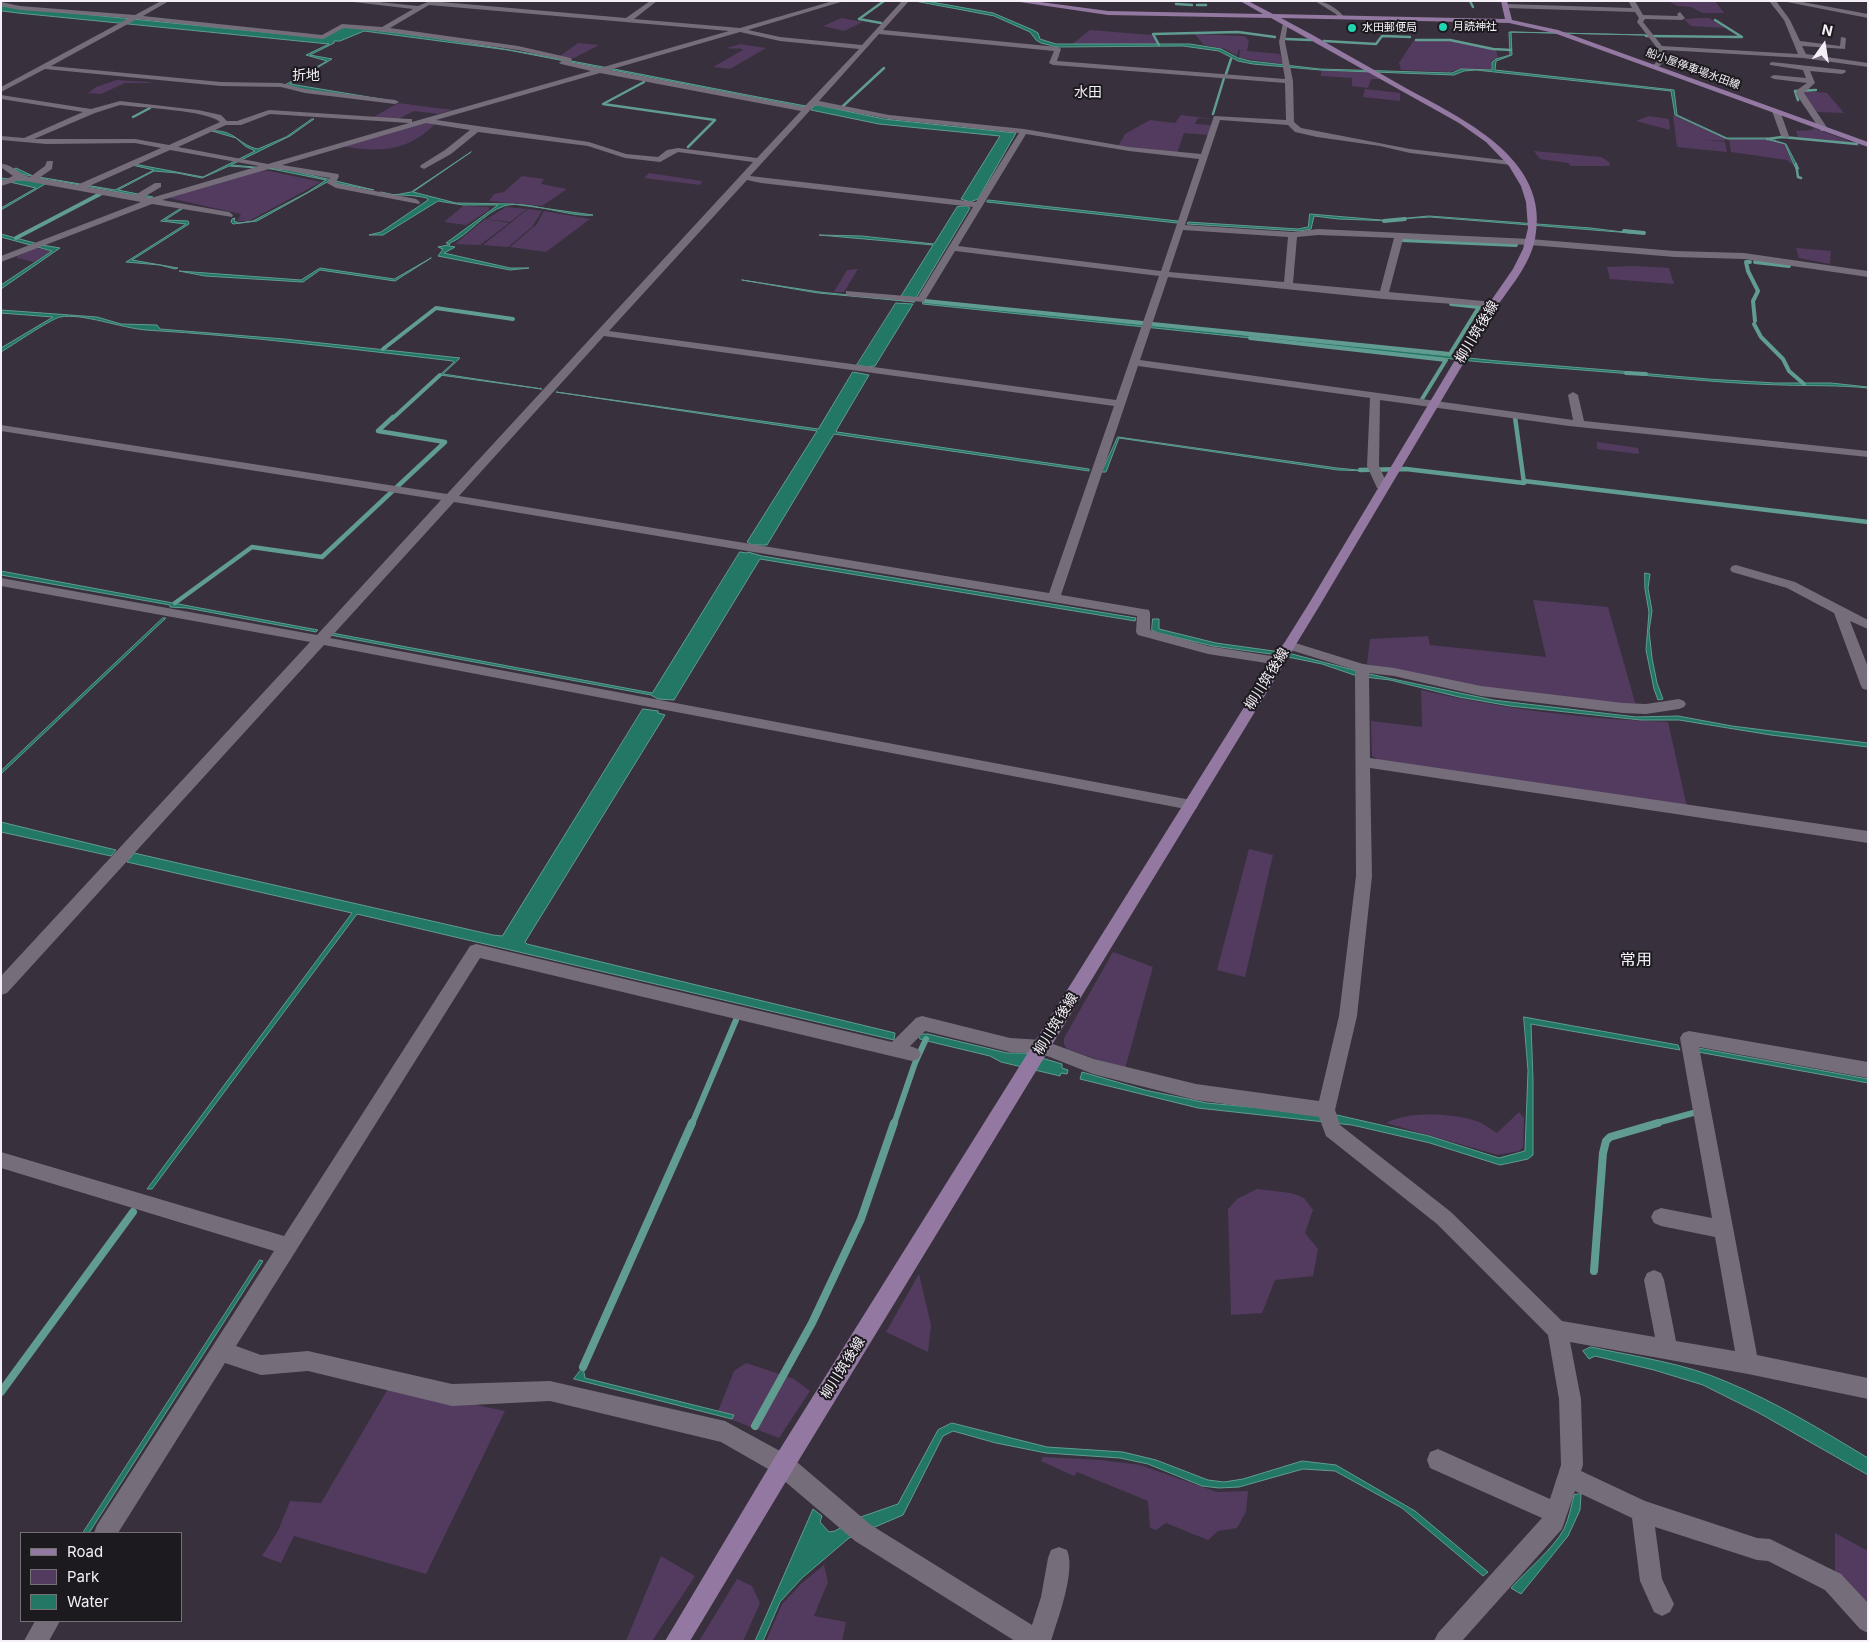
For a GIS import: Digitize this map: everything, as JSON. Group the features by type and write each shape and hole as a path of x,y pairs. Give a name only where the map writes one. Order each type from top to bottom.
{"main road":[{"path":"1016,1 1108,13 1509,21 1505,4"},
{"name":"柳川筑後線","path":"677,1641 783,1465 1280,661 1493,305 1523,259 1530,242 1532,228 1528,192 1512,163 1493,144 1458,118 1243,1"},
{"name":"船小屋停車場水田線","path":"1509,21 1556,31 1868,145"}],"street":[{"path":"1,90 166,1"},
{"path":"348,1 419,8"},
{"path":"628,20 654,1"},
{"path":"1,259 151,201 269,165 840,1"},
{"path":"1,988 906,1"},
{"path":"1318,1 1338,13 1342,18"},
{"path":"1631,1 1642,17 1640,22 1660,48 1661,61 1656,67"},
{"path":"1772,1 1787,20 1803,56"},
{"path":"1785,1 1868,16"},
{"path":"382,30 428,3 740,30 780,39 864,47"},
{"path":"1,4 20,8 323,37 342,26 382,30 518,48 569,59 564,63 806,110"},
{"path":"1505,4 1638,10"},
{"path":"1642,17 1682,18 1680,14"},
{"path":"1286,24 1282,42 1289,81 1290,124"},
{"path":"878,32 1058,49 1052,63 1289,81"},
{"path":"1797,43 1843,48 1843,38"},
{"path":"1660,48 1803,56 1868,65"},
{"path":"1757,54 1765,63 1808,78"},
{"path":"42,67 221,84 281,86 305,91 395,102"},
{"path":"1766,70 1808,78"},
{"path":"1773,80 1808,78 1842,72"},
{"path":"1808,78 1800,94 1824,129"},
{"path":"1,97 56,108 92,112"},
{"path":"813,102 889,117 1024,131 1129,149 1205,157"},
{"path":"24,140 92,112 120,103 198,112 218,117 225,123"},
{"path":"269,112 274,104"},
{"path":"1776,111 1785,136"},
{"path":"79,186 225,123 238,123 269,112 424,121 589,144 625,156 649,160 660,160 670,152 678,150 760,161"},
{"path":"1054,598 1217,118 1290,124 1298,130 1317,135 1380,144 1410,151 1512,163"},
{"path":"425,164 448,152 476,129"},
{"path":"849,293 921,300 1024,131"},
{"path":"1,138 46,142 134,141 309,173 335,176 331,183 336,186 416,202"},
{"path":"32,179 49,167 50,163"},
{"path":"5,166 19,176 32,179 79,186 229,215"},
{"path":"1,184 19,176"},
{"path":"745,177 761,181 978,205"},
{"path":"137,198 158,185"},
{"path":"1181,227 1293,235 1318,232 1530,242 1675,254 1768,258 1868,274"},
{"path":"1288,286 1293,235"},
{"path":"1384,296 1398,237"},
{"path":"953,248 1165,274 1493,305"},
{"path":"602,333 1120,404"},
{"path":"1134,362 1579,424 1868,454"},
{"path":"1573,395 1579,424"},
{"path":"1375,396 1373,466 1384,488"},
{"path":"1,428 450,498 1144,613 1143,632 1208,650 1280,661"},
{"path":"1736,569 1791,585 1868,626"},
{"path":"1,582 320,640 1190,805"},
{"path":"1840,611 1868,686"},
{"path":"1289,645 1362,668 1394,672 1481,691 1623,708 1646,708 1679,704"},
{"path":"1362,668 1364,762 1363,886 1348,1016 1326,1110 1332,1130 1444,1218 1557,1330 1570,1399 1572,1464 1554,1521 1446,1641"},
{"path":"1364,762 1868,837"},
{"path":"106,1532 476,951 904,1052 922,1023 1010,1045 1042,1047 1093,1066 1196,1092 1326,1110"},
{"path":"1748,1364 1689,1038 1868,1070"},
{"path":"1,1160 288,1246"},
{"path":"1661,1217 1724,1230"},
{"path":"1654,1280 1667,1349"},
{"path":"1557,1330 1748,1364 1868,1389"},
{"path":"222,1351 261,1365 308,1361 452,1395 550,1391 725,1432 783,1465 863,1533 1038,1641 1053,1598 1059,1558"},
{"path":"1438,1460 1556,1513"},
{"path":"1568,1476 1642,1511 1757,1549 1770,1550 1832,1582 1868,1621"},
{"path":"1642,1511 1651,1581 1662,1604"},
{"path":"36,1641 47,1622"}],"green space":[{"path":"1668,1 1715,1 1724,13 1703,13 1691,7 1678,6"},
{"path":"842,18 863,22 844,31 823,26"},
{"path":"1709,18 1725,28 1691,26 1684,19"},
{"path":"1090,30 1152,35 1158,44 1071,45"},
{"path":"1195,34 1244,36 1249,40 1247,51 1280,54 1283,64 1239,58 1240,51 1244,51 1238,50 1237,56 1225,49 1204,45"},
{"path":"1414,40 1450,40 1496,50 1498,57 1491,61 1491,70 1461,69 1450,72 1401,70 1399,63"},
{"path":"578,43 599,45 574,58 560,56"},
{"path":"740,44 766,48 730,69 713,67 743,50 727,48"},
{"path":"1321,70 1367,71 1380,79 1371,79 1368,88 1352,86 1352,78 1321,76"},
{"path":"117,80 152,83 125,83 101,94 88,93 96,87"},
{"path":"1365,89 1400,93 1400,101 1363,97"},
{"path":"1806,91 1827,93 1844,113 1816,112 1804,94"},
{"path":"398,103 453,110 438,114 414,111 398,119 372,118"},
{"path":"1181,115 1214,119 1198,118 1195,124 1211,125 1208,135 1184,133 1177,153 1118,146 1125,134 1150,120 1175,123"},
{"path":"1673,115 1725,138 1725,141 1700,139 1725,142 1727,152 1677,147"},
{"path":"1649,116 1669,119 1670,130 1636,121"},
{"path":"426,122 435,124 413,141 402,145 379,149 340,146"},
{"path":"1814,128 1862,146 1791,139 1790,136 1798,137 1796,131 1812,130"},
{"path":"1729,139 1767,139 1784,144 1796,167 1787,160 1731,152"},
{"path":"1534,151 1601,157 1609,162 1610,166 1571,166 1568,163 1540,159"},
{"path":"260,169 321,182 249,221 237,221 241,214 169,198"},
{"path":"649,173 702,181 700,185 644,178"},
{"path":"522,176 544,179 541,184 567,189 542,206 489,201 494,194 504,192"},
{"path":"463,206 489,207 489,210 466,225 444,222"},
{"path":"506,207 527,209 510,222 487,219"},
{"path":"528,209 542,211 532,227 508,247 483,245"},
{"path":"544,211 590,219 546,252 510,247 537,224"},
{"path":"485,219 509,223 480,245 455,244"},
{"path":"36,248 51,251 34,262 17,258 17,256"},
{"path":"1796,248 1831,251 1830,264 1799,258"},
{"path":"1607,267 1669,268 1674,284 1610,279"},
{"path":"858,269 844,292 834,292 847,270"},
{"path":"1597,442 1638,448 1639,454 1597,449"},
{"path":"1533,600 1608,607 1636,706 1520,695 1367,664 1370,639 1428,636 1430,645 1546,657"},
{"path":"1421,690 1513,708 1606,718 1668,722 1687,807 1383,762 1372,756 1371,721 1422,727"},
{"path":"1249,849 1273,855 1245,977 1217,970"},
{"path":"1113,952 1153,967 1125,1069 1067,1049 1064,1044 1064,1038"},
{"path":"1519,1112 1524,1118 1523,1147 1519,1151 1498,1155 1386,1123 1406,1116 1430,1114 1455,1116 1476,1121 1497,1133"},
{"path":"1257,1189 1291,1193 1304,1198 1313,1210 1305,1233 1318,1249 1313,1276 1275,1280 1262,1313 1231,1315 1228,1209 1237,1199"},
{"path":"919,1274 931,1325 928,1352 886,1332"},
{"path":"746,1363 794,1379 810,1391 779,1438 717,1414 734,1371"},
{"path":"389,1387 505,1411 426,1574 294,1536 281,1563 262,1556 278,1531 290,1501 321,1503"},
{"path":"1043,1457 1101,1460 1140,1465 1217,1492 1248,1491 1246,1512 1237,1528 1218,1531 1208,1540 1166,1523 1156,1530 1150,1528 1148,1501 1077,1472 1074,1476 1041,1461"},
{"path":"1835,1533 1868,1551 1868,1613 1835,1577"},
{"path":"661,1556 695,1576 652,1641 626,1641"},
{"path":"824,1565 828,1582 814,1616 846,1622 842,1641 766,1641 782,1604 802,1583"},
{"path":"737,1579 752,1586 760,1603 743,1641 699,1641"}],"water":[{"path":"915,1 926,1 993,13 1033,30 1038,33 1040,39 1056,44 1190,44 1221,49 1238,58 1250,61 1320,69 1452,73 1461,69 1492,70 1492,62 1510,55 1509,32 1511,32 1512,55 1496,61 1495,70 1674,90 1677,115 1727,138 1767,138 1786,144 1799,169 1796,169 1785,144 1766,139 1727,139 1675,115 1671,91 1476,70 1464,71 1454,75 1320,70 1253,64 1238,61 1219,51 1183,46 1057,47 1041,43 1030,32 994,16"},
{"path":"1,6 324,38 346,27 506,50 364,31 340,41 334,41 334,43 310,55 332,59 290,84 393,101 306,90 285,85 327,61 306,55 329,44 18,13 2,11"},
{"path":"512,51 806,106 803,107"},
{"path":"818,105 884,119 1016,133 978,199 970,202 961,199 1000,136 879,124 811,110 814,106"},
{"path":"314,119 290,136 231,165 289,170 374,190 329,181 257,221 233,224 231,222 232,219 235,218 234,221 239,223 253,221 308,192 326,180 272,169 229,166 202,178 154,171 118,190 153,197 151,198 52,180 1,210 1,208 36,188 1,180 1,178 48,180 22,174 14,169 16,168 33,176 115,190 154,170 132,165 134,164 203,177 255,151 238,139 258,149 286,137"},
{"path":"212,131 220,131 235,138"},
{"path":"471,152 413,192 456,203 513,204 496,209 450,243 449,246 455,247 444,253 510,268 529,268 510,270 438,256 443,249 438,247 448,245 446,243 498,205 463,205 438,201 383,235 369,235 381,232 428,200 421,197 396,195 411,192"},
{"path":"988,200 1178,221 1177,223 987,202"},
{"path":"967,206 970,208 916,298 901,296 933,245 819,235 862,236 934,244 957,207"},
{"path":"544,208 593,215 572,214"},
{"path":"182,209 165,220 188,221 189,224 132,260 178,268 126,262 186,224 161,221"},
{"path":"1310,214 1393,221 1314,216 1311,229 1300,231 1187,224 1188,222 1298,229 1308,227"},
{"path":"1429,216 1591,228 1631,233 1430,217 1398,219"},
{"path":"1,234 60,248 1,289 1,285 52,251 1,237"},
{"path":"431,258 395,281 320,270 303,282 205,276 179,271 301,280 320,268 394,279"},
{"path":"742,280 820,292 915,302 818,293"},
{"path":"923,302 1498,361 1632,372 1632,374 1481,362 923,304"},
{"path":"896,303 913,304 875,366 857,365"},
{"path":"1,310 97,317 121,324 157,325 160,329 284,339 460,358 443,374 542,389 440,375 453,361 261,339 146,330 69,316 55,319 1,352 1,348 53,317 1,313"},
{"path":"853,372 869,375 837,432 1089,469 1089,471 834,434 767,545 752,545 747,542 817,431 556,392 818,429"},
{"path":"1639,373 1775,383 1831,383 1868,388 1729,382 1640,375"},
{"path":"1118,437 1368,471 1338,470 1119,438 1106,472 1102,472"},
{"path":"740,552 1136,618 1135,621 760,559 674,700 658,699 651,695 330,635 332,633 652,693"},
{"path":"1,571 318,630 316,632 187,608 170,607 170,605 1,575"},
{"path":"1645,573 1650,574 1648,588 1652,611 1649,631 1652,658 1657,683 1663,699 1658,700 1646,650 1649,612 1645,589"},
{"path":"163,618 166,618 1,774 1,771"},
{"path":"1153,619 1159,619 1159,629 1216,643 1288,653 1369,674 1493,700 1636,717 1678,716 1732,726 1868,743 1868,747 1771,735 1679,720 1641,720 1510,706 1459,697 1390,680 1357,676 1322,664 1278,655 1213,646 1158,633 1152,630"},
{"path":"643,709 658,711 658,713 665,715 525,942 895,1033 894,1040 357,914 152,1189 147,1189 352,913 127,862 134,853 502,936"},
{"path":"1,822 116,850 111,856 1,832"},
{"path":"1524,1017 1678,1045 1680,1050 1531,1024 1533,1155 1528,1159 1500,1165 1430,1143 1352,1125 1198,1108 1080,1079 1082,1072 1145,1090 1207,1103 1337,1115 1429,1136 1499,1158 1525,1151 1528,1071"},
{"path":"919,1034 928,1034 1007,1053 1025,1053 1062,1064 1062,1068 1068,1070 1067,1074 1061,1073 1060,1076 1001,1062 990,1056 920,1039"},
{"path":"1698,1048 1868,1079 1868,1083 1698,1052"},
{"path":"260,1260 263,1261 90,1532 84,1532"},
{"path":"1591,1347 1694,1370 1711,1375 1745,1390 1799,1417 1868,1458 1868,1475 1759,1413 1703,1385 1654,1370 1595,1356 1589,1359 1583,1351"},
{"path":"583,1367 585,1378 734,1415 732,1419 574,1379"},
{"path":"952,1423 1047,1447 1123,1452 1156,1460 1208,1480 1224,1482 1243,1479 1302,1461 1336,1465 1415,1511 1488,1572 1483,1576 1402,1508 1335,1471 1303,1469 1239,1487 1219,1488 1202,1486 1148,1464 1120,1458 1046,1453 996,1443 953,1431 943,1436 903,1515 849,1538 802,1578 780,1602 763,1641 755,1641 813,1509 822,1516 820,1522 829,1532 835,1531 855,1519 898,1504 938,1430"},
{"path":"1581,1494 1580,1510 1568,1536 1521,1594 1511,1588 1547,1552 1559,1537 1567,1521 1574,1495"}],"waterway":[{"path":"881,23 859,19 884,1"},
{"path":"1470,1 1473,7"},
{"path":"1176,4 1192,5"},
{"path":"1197,5 1206,5"},
{"path":"1646,36 1742,37 1715,20"},
{"path":"1159,45 1153,34 1238,32 1275,37"},
{"path":"1324,41 1376,44 1382,36 1410,37"},
{"path":"1286,39 1311,40"},
{"path":"1416,40 1450,40 1493,49 1511,50"},
{"path":"1226,74 1231,59"},
{"path":"843,106 884,68"},
{"path":"1213,114 1224,78"},
{"path":"644,82 603,104 715,120 688,147"},
{"path":"1798,100 1795,91 1816,90"},
{"path":"133,117 150,108"},
{"path":"1767,139 1782,137 1857,144"},
{"path":"1796,164 1798,177 1801,178"},
{"path":"16,238 102,193"},
{"path":"1384,221 1405,219"},
{"path":"1624,231 1644,233"},
{"path":"1401,240 1516,245"},
{"path":"1750,262 1746,262 1748,271 1758,291 1753,301 1755,321"},
{"path":"1755,262 1789,266"},
{"path":"925,301 1450,354 1479,307 1451,304"},
{"path":"383,349 436,308 513,319"},
{"path":"1754,324 1761,337 1783,359 1789,371 1804,384"},
{"path":"1250,338 1446,360 1422,399"},
{"path":"1626,373 1646,374"},
{"path":"392,419 440,375"},
{"path":"175,603 252,547 322,557 445,442 378,431 393,417"},
{"path":"1360,470 1406,469 1524,483 1515,417"},
{"path":"1524,481 1868,522"},
{"path":"692,1124 736,1020"},
{"path":"894,1124 915,1063 926,1039"},
{"path":"1653,1124 1693,1113"},
{"path":"583,1367 692,1123"},
{"path":"755,1426 812,1323 861,1219 894,1123"},
{"path":"1594,1271 1603,1153 1606,1141 1610,1137 1658,1123"},
{"path":"1,1392 133,1212"}],"place":[{"name":"月読神社","path":"1443,27"},
{"name":"水田郵便局","path":"1352,28"}],"district":[{"name":"折地","path":"306,76"},
{"name":"水田","path":"1088,93"},
{"name":"常用","path":"1636,960"}]}
